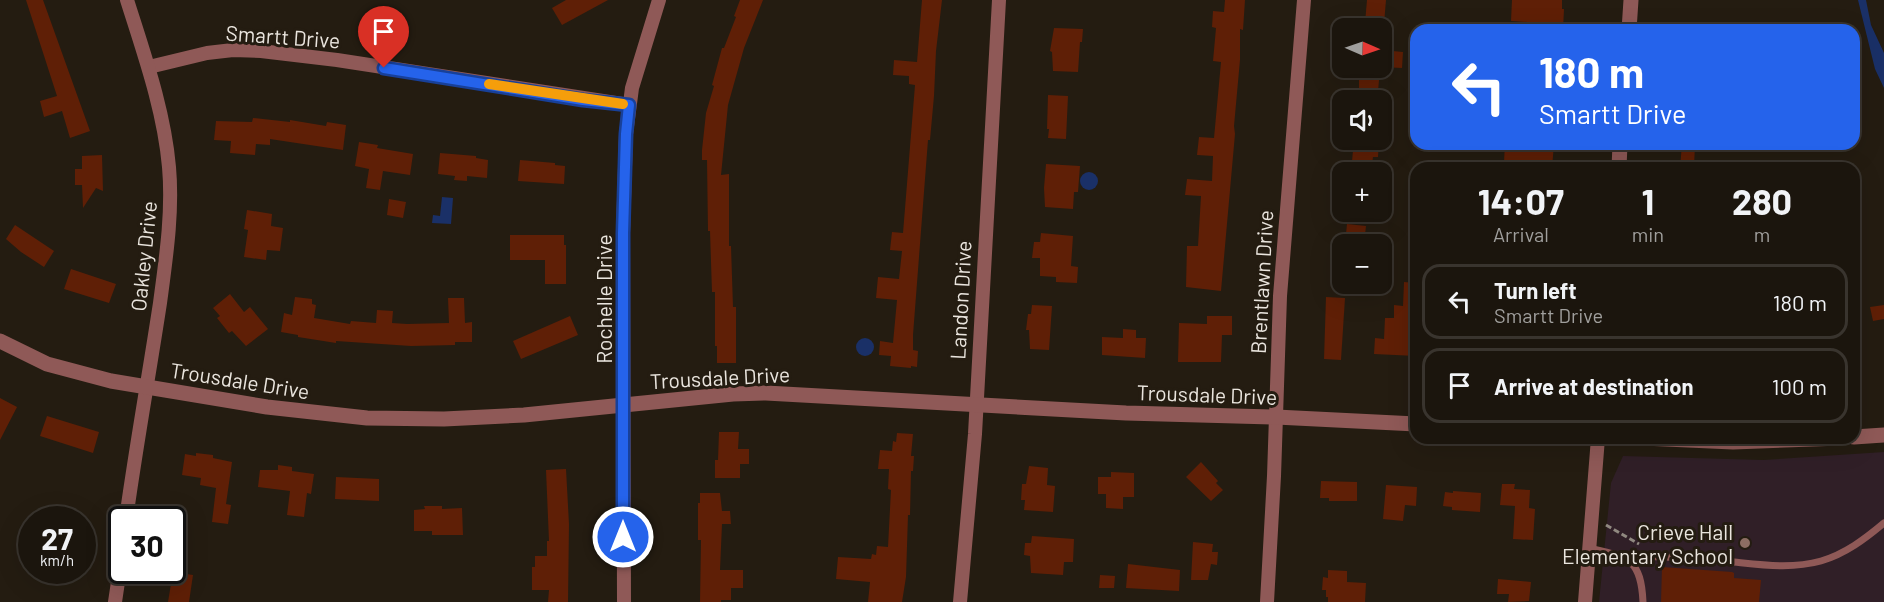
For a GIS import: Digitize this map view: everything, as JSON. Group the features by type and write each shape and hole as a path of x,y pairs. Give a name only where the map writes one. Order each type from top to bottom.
{"street":[{"name":"Oakley Drive","path":"127,0 149,67 166,143 171,184 168,241 128,506"},
{"name":"Rochelle Drive","path":"624,602 626,134 634,81 659,0"},
{"name":"Landon Drive","path":"960,602 976,405 999,0"},
{"name":"Brentlawn Drive","path":"1267,602 1283,263 1304,0"},
{"path":"1629,24 1631,0"},
{"name":"Smartt Drive","path":"149,67 207,53 233,50 261,51 337,60 583,100 629,105"},
{"name":"Trousdale Drive","path":"0,341 62,369 104,380 294,411 399,419 524,415 733,394 766,393 1126,413 1410,424"},
{"path":"1860,437 1884,435"},
{"path":"1585,602 1598,444"},
{"path":"115,602 118,584"}],"lane":[{"path":"1623,557 1659,556 1781,567 1805,564 1832,557 1849,549 1884,523"},
{"path":"1589,548 1629,560 1638,572 1643,602"}],"path":[{"path":"1602,522 1615,532 1641,545"}],"shaded area":[{"name":"Crieve Hall Elementary School","path":"1884,452 1884,602 1599,602 1611,483 1623,456 1763,460"}],"water":[{"path":"1858,0 1866,0 1871,25 1884,53 1884,88 1875,69"},
{"path":"1089,172 1095,175 1098,181 1095,187 1089,190 1083,187 1080,181 1083,175"},
{"path":"442,197 453,198 451,224 432,223 433,215 440,216"},
{"path":"865,338 871,341 874,347 871,353 865,356 859,353 856,347 859,341"}],"building":[{"path":"26,0 43,0 90,131 70,138 62,111 44,117 40,101 57,96"},
{"path":"566,0 608,0 562,25 552,8"},
{"path":"740,0 763,0 744,48 728,105 721,175 729,174 729,246 731,246 733,307 736,307 736,363 717,363 715,292 712,292 710,231 708,231 707,160 702,160 702,150 706,113 714,86 712,85 722,48 724,48 736,17 734,16"},
{"path":"922,0 942,0 930,140 928,140 913,335 913,350 918,351 917,367 911,366 911,368 890,366 891,356 879,355 880,341 893,343 897,300 876,298 878,277 899,279 902,251 890,250 892,232 903,233 915,85 909,84 909,76 893,75 894,60 917,62"},
{"path":"1225,0 1245,0 1243,30 1240,29 1235,134 1221,291 1186,287 1187,246 1198,246 1201,196 1185,195 1187,179 1212,181 1213,156 1197,155 1199,137 1214,138 1221,62 1213,61 1216,28 1212,27 1213,11 1224,12"},
{"path":"1367,0 1386,0 1384,18 1365,18"},
{"path":"1512,0 1562,0 1563,24 1511,21"},
{"path":"1054,28 1083,29 1078,72 1053,71 1052,52 1050,51"},
{"path":"1392,51 1403,52 1402,68 1392,68"},
{"path":"1359,78 1379,78 1378,90 1359,90"},
{"path":"1048,95 1068,96 1066,139 1048,138"},
{"path":"253,118 290,122 290,120 326,126 327,122 346,125 343,150 270,139 270,145 256,144 255,155 230,153 231,141 214,140 216,121 252,122"},
{"path":"359,142 378,145 377,148 413,154 410,175 383,171 380,190 366,188 369,169 355,166"},
{"path":"1353,150 1378,150 1378,157 1373,157 1372,162 1352,162"},
{"path":"1505,150 1554,150 1552,162 1504,162"},
{"path":"1682,150 1695,150 1694,162 1680,162"},
{"path":"440,153 476,156 476,158 488,160 487,178 467,176 467,181 454,180 455,176 438,174"},
{"path":"102,155 103,191 96,188 83,208 82,185 75,185 75,169 82,169 82,156"},
{"path":"520,160 565,166 564,184 518,181"},
{"path":"1046,164 1080,166 1078,192 1074,192 1073,209 1045,207"},
{"path":"389,199 406,202 403,218 387,215"},
{"path":"247,210 272,214 271,226 283,228 280,251 267,250 266,260 244,257 248,230 244,229"},
{"path":"1347,224 1366,226 1365,234 1346,234"},
{"path":"15,225 54,251 44,267 6,239"},
{"path":"1041,233 1073,236 1071,266 1078,267 1077,283 1056,282 1056,277 1040,276 1040,258 1032,258 1034,242 1040,242"},
{"path":"510,235 564,235 566,284 545,284 545,260 510,260"},
{"path":"71,269 116,284 109,303 64,289"},
{"path":"1404,282 1410,282 1410,356 1374,354 1375,338 1384,339 1385,318 1394,318 1394,305 1403,306"},
{"path":"230,294 244,312 250,307 268,329 246,346 232,331 229,333 217,318 220,316 213,308"},
{"path":"295,297 312,299 312,304 316,305 314,318 350,324 351,321 376,323 377,310 393,311 392,323 449,323 448,298 464,298 465,323 472,322 472,342 455,342 455,345 411,346 336,341 336,343 298,337 298,335 281,332 284,313 292,315"},
{"path":"1326,297 1345,298 1341,360 1324,359"},
{"path":"1032,305 1052,306 1049,350 1030,349 1029,330 1026,330"},
{"path":"1884,305 1884,319 1873,321 1870,307"},
{"path":"570,316 578,335 521,359 513,341"},
{"path":"1207,316 1232,316 1232,335 1222,335 1221,362 1178,362 1179,323 1207,324"},
{"path":"1123,329 1136,330 1136,338 1146,338 1145,358 1102,355 1102,337 1123,338"},
{"path":"0,398 17,407 0,440"},
{"path":"47,416 99,432 93,453 40,436"},
{"path":"719,432 739,432 738,449 749,449 749,464 740,464 740,478 715,478"},
{"path":"897,433 913,434 911,456 914,456 913,471 911,471 910,515 908,515 906,577 902,602 868,602 870,582 836,579 838,557 871,559 872,554 876,555 877,546 888,547 891,490 888,489 889,469 878,469 880,450 892,451"},
{"path":"196,453 213,455 213,458 232,462 226,504 231,505 228,524 212,522 216,488 200,485 201,478 182,475 185,454 196,456"},
{"path":"1201,462 1223,490 1211,501 1186,477"},
{"path":"278,465 292,467 292,471 314,474 311,494 307,493 304,517 287,515 290,491 258,487 260,470 278,470"},
{"path":"1029,466 1048,468 1047,485 1055,486 1053,512 1024,510 1025,500 1021,500 1022,484 1026,484"},
{"path":"566,469 569,524 568,602 548,602 549,590 532,590 532,567 535,567 535,556 547,556 547,541 549,541 546,470"},
{"path":"1111,472 1134,473 1134,497 1123,497 1123,509 1106,508 1106,494 1098,494 1098,477 1111,477"},
{"path":"336,477 379,479 379,501 335,499"},
{"path":"1321,481 1357,482 1357,501 1329,501 1329,498 1320,498"},
{"path":"1502,484 1515,484 1514,489 1530,490 1529,508 1535,509 1533,540 1513,539 1515,506 1500,505"},
{"path":"1386,485 1417,487 1416,506 1405,505 1403,521 1383,519"},
{"path":"1453,491 1481,493 1480,512 1452,510 1452,507 1443,506 1445,492 1453,493"},
{"path":"700,493 720,493 722,511 730,511 731,524 722,524 720,570 743,570 743,588 731,588 731,600 700,602 701,540 698,540 698,503 700,503"},
{"path":"424,506 442,506 442,509 462,508 463,535 432,535 432,531 414,531 414,510 425,509"},
{"path":"1032,536 1074,539 1073,562 1064,562 1063,575 1031,573 1030,556 1024,555 1025,543 1031,543"},
{"path":"1193,542 1213,544 1212,552 1218,552 1217,565 1211,564 1208,580 1191,580"},
{"path":"1128,564 1180,570 1179,591 1126,588"},
{"path":"1662,567 1732,572 1734,578 1761,580 1759,602 1661,602"},
{"path":"1328,570 1347,571 1347,582 1366,583 1365,602 1328,602 1326,590 1322,590 1323,577 1328,578"},
{"path":"186,574 193,575 189,602 168,602 171,584 186,584"},
{"path":"1100,575 1115,576 1114,588 1099,588"},
{"path":"1498,579 1531,582 1529,601 1508,602 1509,594 1497,594"}],"slow traffic":[{"path":"489,84 583,100 623,104"}],"place":[{"name":"Crieve Hall Elementary School","path":"1745,543"}],"route":[{"path":"384,68 583,100 629,105 623,233 623,537"}]}
